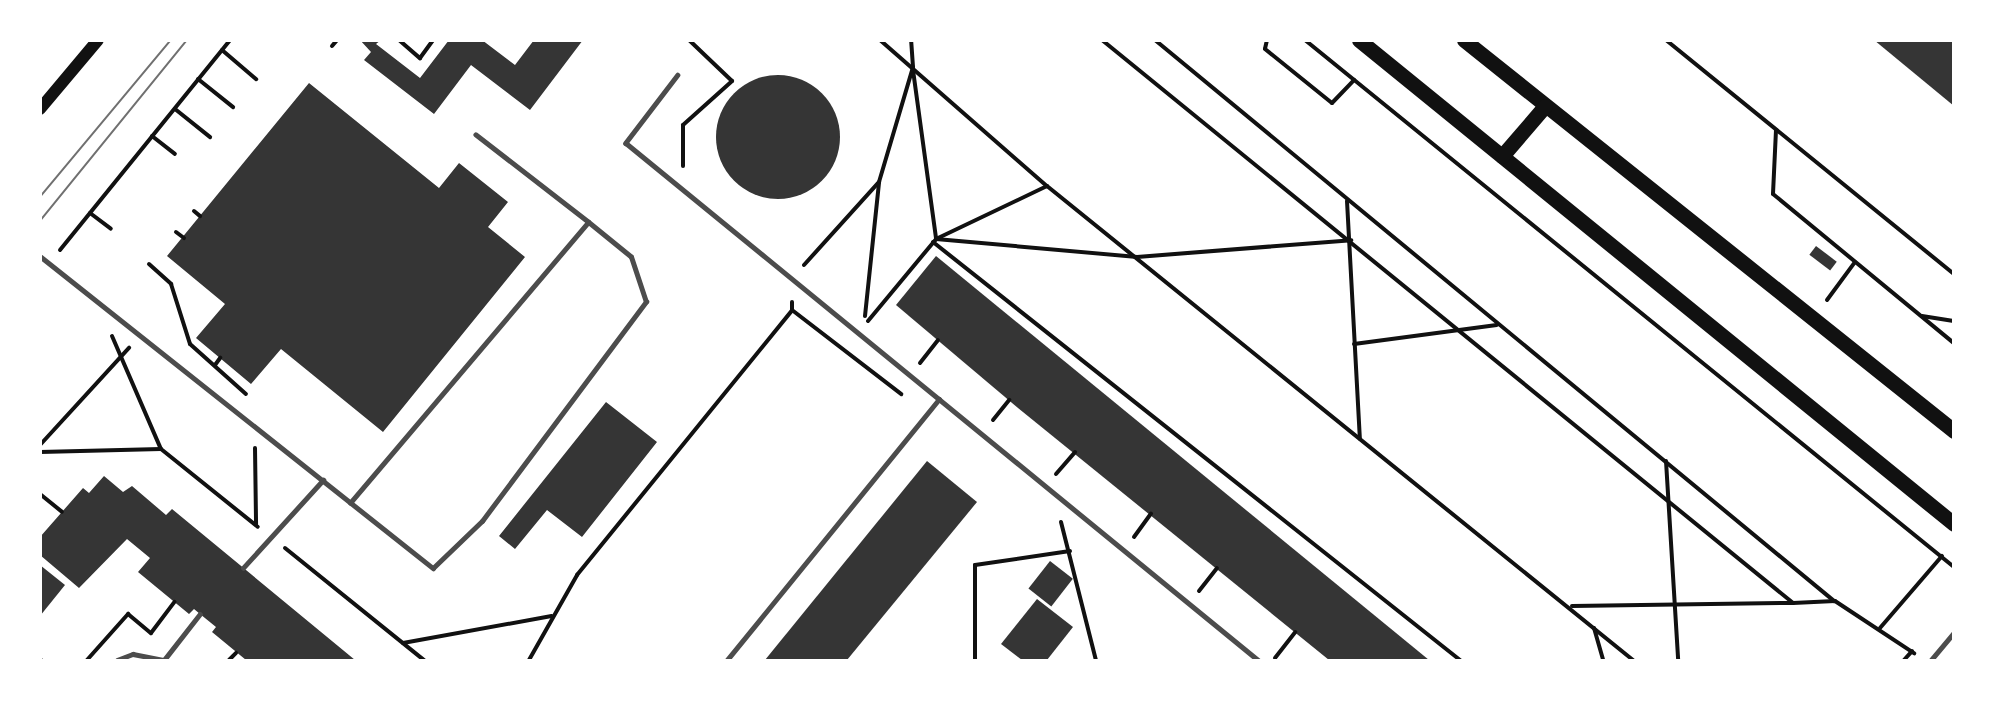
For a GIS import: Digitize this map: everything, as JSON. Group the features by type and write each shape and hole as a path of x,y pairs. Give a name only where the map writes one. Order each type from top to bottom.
{"main road":[{"path":"40,109 98,40"},
{"path":"1359,40 1953,524"},
{"path":"1464,40 1953,430"},
{"path":"1502,156 1545,106"}],"lane":[{"path":"678,75 626,143 1258,660"},
{"path":"40,256 433,568 482,521 646,302 631,257 476,135"},
{"path":"350,503 588,222"},
{"path":"727,660 939,399"},
{"path":"243,568 323,480"},
{"path":"117,660 133,654 164,660 201,614"},
{"path":"1930,660 1953,633"}],"path":[{"path":"49,263 230,40"},
{"path":"332,46 337,40"},
{"path":"399,40 420,58 433,40"},
{"path":"683,174 683,125 732,81 689,40"},
{"path":"880,40 1047,186 1360,440 1571,606 1633,660"},
{"path":"911,40 935,240 1460,660"},
{"path":"1102,40 1351,240 1455,330 1670,501 1793,603"},
{"path":"1155,40 1835,601 1880,628 1922,659"},
{"path":"1267,40 1265,50 1332,102 1354,80"},
{"path":"1305,40 1953,567"},
{"path":"1666,40 1953,274"},
{"path":"222,51 256,79"},
{"path":"864,326 879,182 913,67"},
{"path":"198,79 233,107"},
{"path":"175,109 210,137"},
{"path":"1776,130 1773,194 1953,343"},
{"path":"152,136 174,154"},
{"path":"529,660 577,575 792,310 793,279 879,182"},
{"path":"864,326 935,240 1047,186"},
{"path":"1347,200 1351,240 1360,440"},
{"path":"194,211 200,216"},
{"path":"90,213 111,229"},
{"path":"176,232 183,238"},
{"path":"935,240 1137,257 1351,240"},
{"path":"1814,318 1855,262"},
{"path":"149,264 171,284 190,344 250,397 255,426 256,525"},
{"path":"792,310 926,414"},
{"path":"1921,316 1953,321"},
{"path":"855,319 864,326"},
{"path":"1354,344 1498,325"},
{"path":"40,445 118,358 141,336"},
{"path":"918,366 938,340"},
{"path":"118,358 161,449 424,660"},
{"path":"215,365 220,358"},
{"path":"989,425 1009,400"},
{"path":"40,452 161,449"},
{"path":"1053,478 1075,452"},
{"path":"1666,461 1678,608 1678,660"},
{"path":"40,494 62,512"},
{"path":"1130,542 1151,514"},
{"path":"1060,518 1096,660"},
{"path":"975,660 975,565 1070,551"},
{"path":"1880,628 1942,556"},
{"path":"1196,596 1217,568"},
{"path":"1571,606 1678,608 1835,601"},
{"path":"87,660 128,614 151,633 174,602"},
{"path":"403,643 553,615"},
{"path":"1594,627 1603,660"},
{"path":"1274,660 1295,632"},
{"path":"1904,660 1912,651"},
{"path":"229,660 236,652"}],"building":[{"path":"360,40 381,40 376,44 420,78 449,40 482,40 515,65 534,40 583,40 530,110 471,65 434,114 364,60 371,52"},
{"path":"1874,40 1954,40 1954,106"},
{"path":"778,75 802,79 822,93 836,113 840,137 836,161 822,181 802,195 778,199 754,195 734,181 720,161 716,137 720,113 734,93 754,79"},
{"path":"309,83 439,188 459,163 508,202 488,227 525,257 383,432 281,349 251,384 196,338 225,304 167,256"},
{"path":"1816,246 1837,262 1830,270 1809,255"},
{"path":"936,256 1429,660 1329,660 1018,408 896,305"},
{"path":"606,402 657,442 582,537 547,510 515,549 499,536"},
{"path":"927,461 977,502 847,660 765,660"},
{"path":"104,476 123,492 132,486 166,515 172,509 355,660 246,660 212,632 216,627 194,609 189,614 138,572 150,558 127,539 79,588 40,555 40,537 83,488 89,493"},
{"path":"1050,561 1073,579 1051,606 1028,589"},
{"path":"40,565 65,585 40,616"},
{"path":"1037,599 1073,627 1047,660 1022,660 1001,644"}],"tram line":[{"path":"40,197 171,40"},
{"path":"40,221 187,40"}]}
